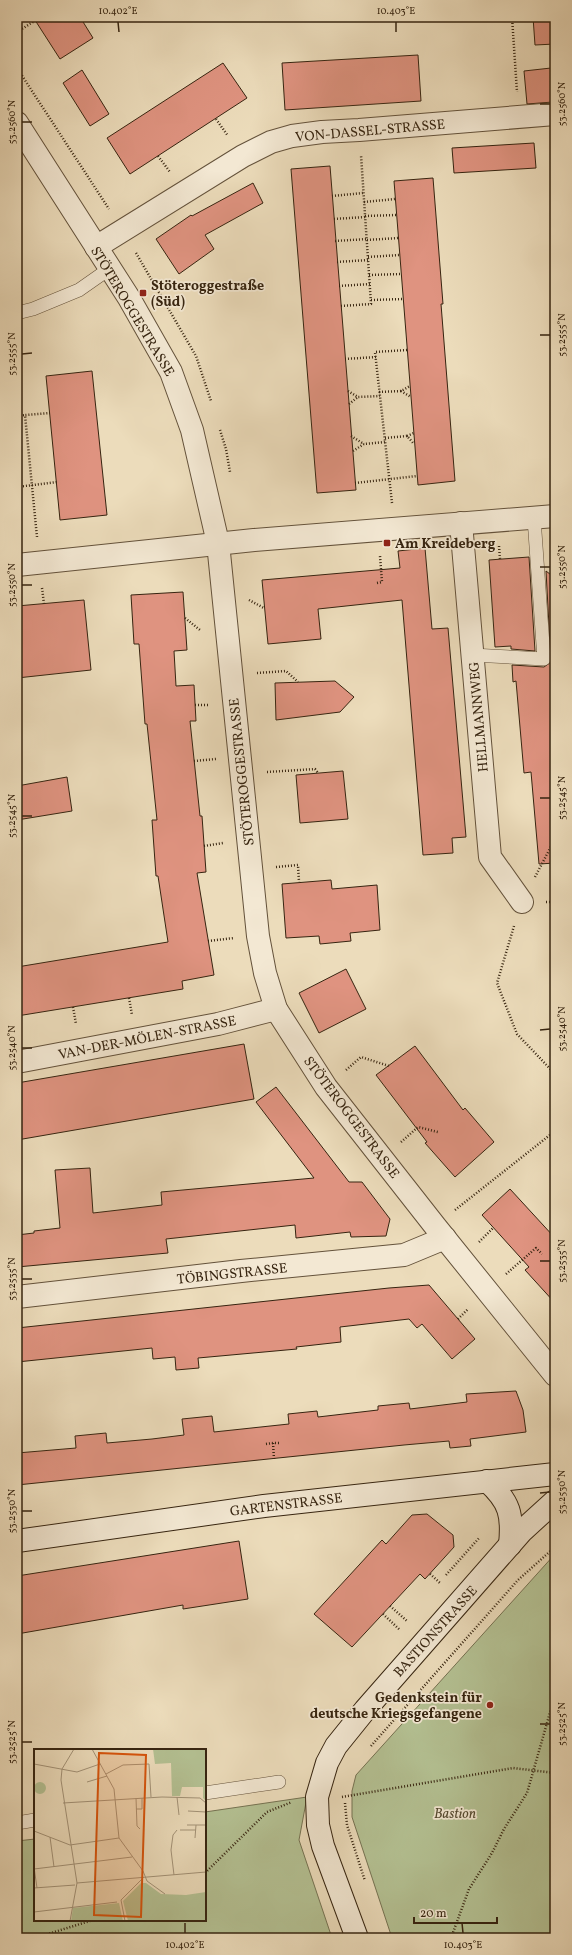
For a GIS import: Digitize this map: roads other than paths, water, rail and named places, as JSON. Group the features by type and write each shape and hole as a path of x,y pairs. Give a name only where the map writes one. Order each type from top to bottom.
{"street":[{"name":"VON-DASSEL-STRASSE","path":"96,247 243,156 271,142 292,136 322,132 555,114"},
{"name":"STÖTEROGGESTRASSE","path":"17,123 109,269 129,298 171,372 192,430 218,543 258,936 265,973 276,1009 326,1087 555,1375"},
{"path":"17,564 218,543 386,528 555,516"},
{"name":"HELLMANNWEG","path":"461,523 490,857 522,902"},
{"name":"VAN-DER-MÖLEN-STRASSE","path":"17,1062 218,1024 276,1009"},
{"name":"TÖBINGSTRASSE","path":"17,1297 404,1255 440,1232"},
{"name":"GARTENSTRASSE","path":"17,1541 264,1506 555,1474"},
{"path":"487,1481 505,1499 509,1508 512,1529 510,1545"},
{"name":"BASTIONSTRASSE","path":"357,1938 323,1846 318,1825 317,1797 327,1763 345,1734 510,1545 533,1520 555,1501"}],"lane":[{"path":"17,313 33,309 79,290 109,269"},
{"path":"472,655 544,659 534,518"},
{"path":"206,1793 279,1782"},
{"path":"17,1823 34,1820"}],"place":[{"name":"Stöteroggestraße (Süd)","path":"143,293"},
{"name":"Am Kreideberg","path":"387,543"},
{"name":"Gedenkstein für deutsche Kriegsgefangene","path":"490,1705"}],"park label":[{"name":"Bastion","path":"455,1813"}]}
